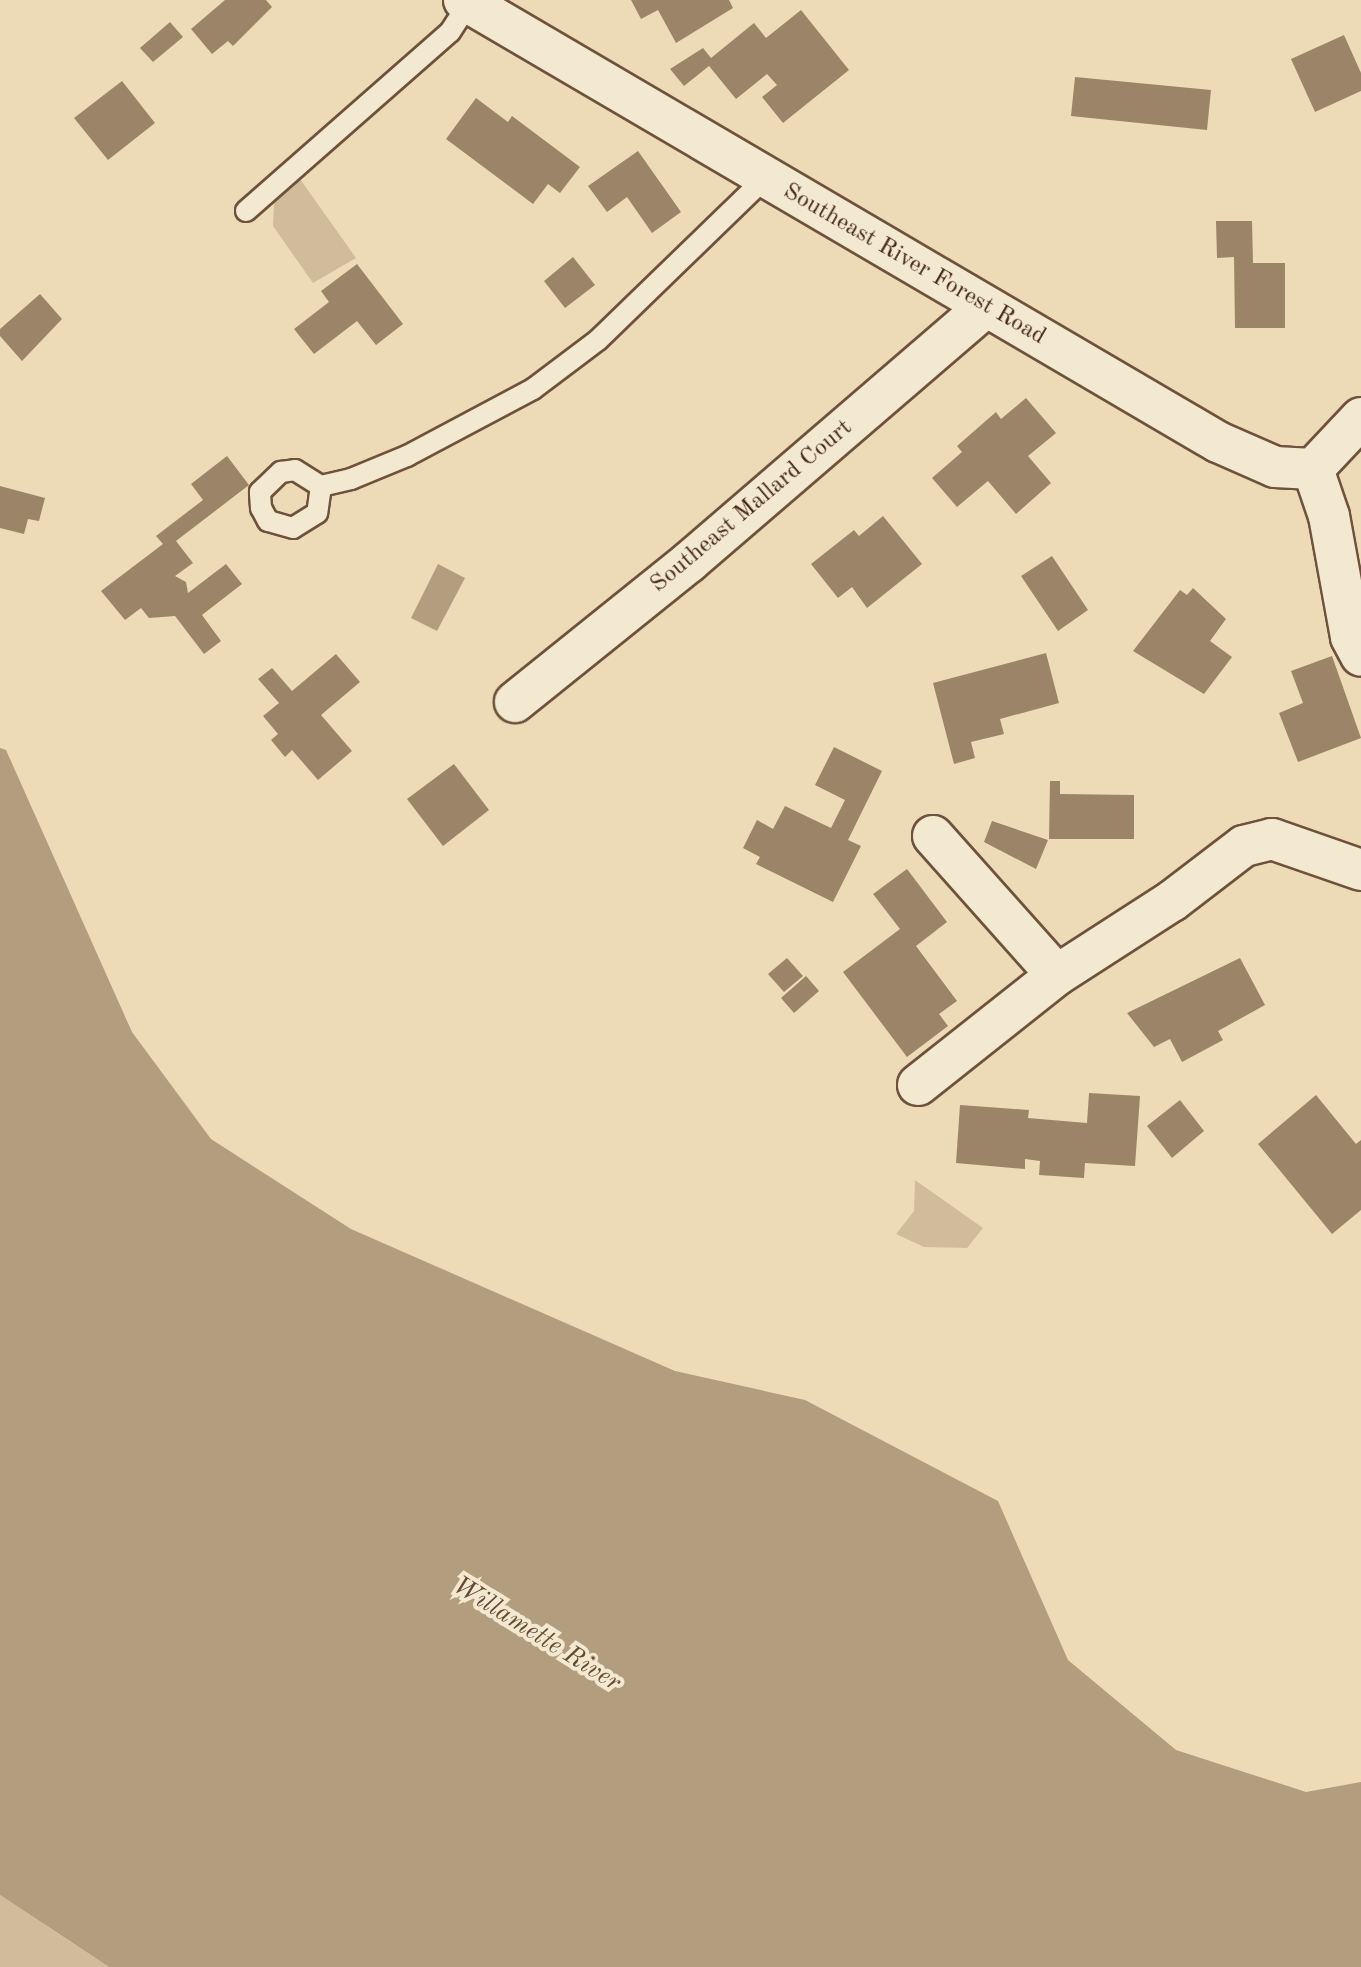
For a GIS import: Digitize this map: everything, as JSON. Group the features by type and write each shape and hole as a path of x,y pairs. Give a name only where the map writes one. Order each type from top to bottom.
{"street":[{"name":"Southeast River Forest Road","path":"466,2 1218,442 1275,467 1313,469"},
{"name":"Southeast Mallard Court","path":"515,702 689,562 985,307"},
{"path":"1361,418 1313,469 1329,516 1351,637 1361,656"},
{"path":"933,836 1057,975"},
{"path":"918,1085 1057,975 1255,841 1272,839 1361,870"}],"lane":[{"path":"246,211 450,32 466,2"},
{"path":"321,486 407,456 533,389 598,340 765,178"}],"shaded area":[{"path":"300,179 356,258 313,283 273,226 274,203"},
{"path":"915,1180 983,1228 967,1248 924,1247 896,1234 914,1211"},
{"path":"0,1895 69,1941 109,1967 0,1967"}],"water":[{"path":"438,564 465,578 437,631 411,618"},
{"name":"Willamette River","path":"0,748 6,750 132,1032 211,1139 351,1229 675,1371 805,1400 998,1501 1068,1660 1176,1750 1306,1792 1361,1782 1361,1967 109,1967 0,1895"}],"building":[{"path":"225,0 266,0 272,7 233,46 228,41 212,54 191,29"},
{"path":"631,0 729,0 733,8 676,43 658,10 641,19"},
{"path":"801,10 849,70 783,123 762,97 777,85 767,74 736,99 709,66 684,86 670,69 703,48 711,58 754,23 766,38"},
{"path":"170,22 183,37 153,62 140,48"},
{"path":"1344,35 1361,73 1361,91 1315,112 1291,59"},
{"path":"1075,77 1211,90 1207,130 1071,116"},
{"path":"122,81 155,123 108,160 74,118"},
{"path":"476,98 508,122 512,116 580,167 560,193 548,184 533,204 446,139"},
{"path":"638,151 681,212 652,233 627,197 607,212 588,186"},
{"path":"1216,221 1252,221 1253,263 1285,263 1285,328 1235,328 1234,257 1217,258"},
{"path":"573,257 595,285 565,308 544,281"},
{"path":"357,264 403,324 376,345 357,321 314,354 294,329 329,302 321,291"},
{"path":"40,294 62,319 22,361 0,336 0,329"},
{"path":"1026,398 1056,433 1028,456 1051,483 1016,514 988,481 957,507 932,478 962,452 957,446 996,412 1001,419"},
{"path":"227,456 249,485 176,541 193,563 175,576 186,582 188,593 226,564 242,584 202,615 221,641 204,654 175,616 149,618 141,608 125,620 101,591 163,544 156,536 203,500 191,484"},
{"path":"0,486 45,498 39,521 28,519 24,534 0,528"},
{"path":"883,516 922,564 867,608 852,587 838,598 811,564 854,530 859,536"},
{"path":"1052,556 1088,610 1058,631 1021,576"},
{"path":"1193,588 1226,619 1210,641 1232,657 1204,694 1133,651 1180,590 1187,595"},
{"path":"1046,653 1059,703 1000,719 1004,734 971,742 975,758 954,764 933,683"},
{"path":"336,654 360,682 321,715 352,751 318,780 292,750 285,757 271,740 278,734 263,716 279,703 258,679 272,668 292,691"},
{"path":"1332,656 1361,738 1298,762 1279,713 1303,703 1291,671"},
{"path":"834,747 882,771 848,840 861,846 833,902 756,864 760,857 743,848 757,820 773,829 785,806 831,828 845,800 815,785"},
{"path":"454,764 489,810 443,846 407,799"},
{"path":"1050,781 1060,781 1060,794 1134,795 1134,839 1049,839"},
{"path":"992,821 1048,840 1036,869 984,842"},
{"path":"907,869 947,922 916,946 957,1001 939,1014 948,1026 907,1057 843,972 900,929 873,894"},
{"path":"787,958 803,976 784,992 768,974"},
{"path":"1240,958 1265,1005 1218,1031 1223,1040 1182,1062 1170,1039 1154,1047 1127,1013"},
{"path":"806,976 819,991 794,1013 781,998"},
{"path":"1089,1093 1140,1096 1135,1166 1085,1163 1084,1178 1039,1175 1040,1161 1025,1159 1025,1169 956,1163 960,1105 1029,1110 1028,1118 1087,1123"},
{"path":"1316,1095 1356,1144 1361,1140 1361,1210 1332,1234 1258,1144"},
{"path":"1180,1100 1204,1131 1172,1158 1147,1126"}]}
